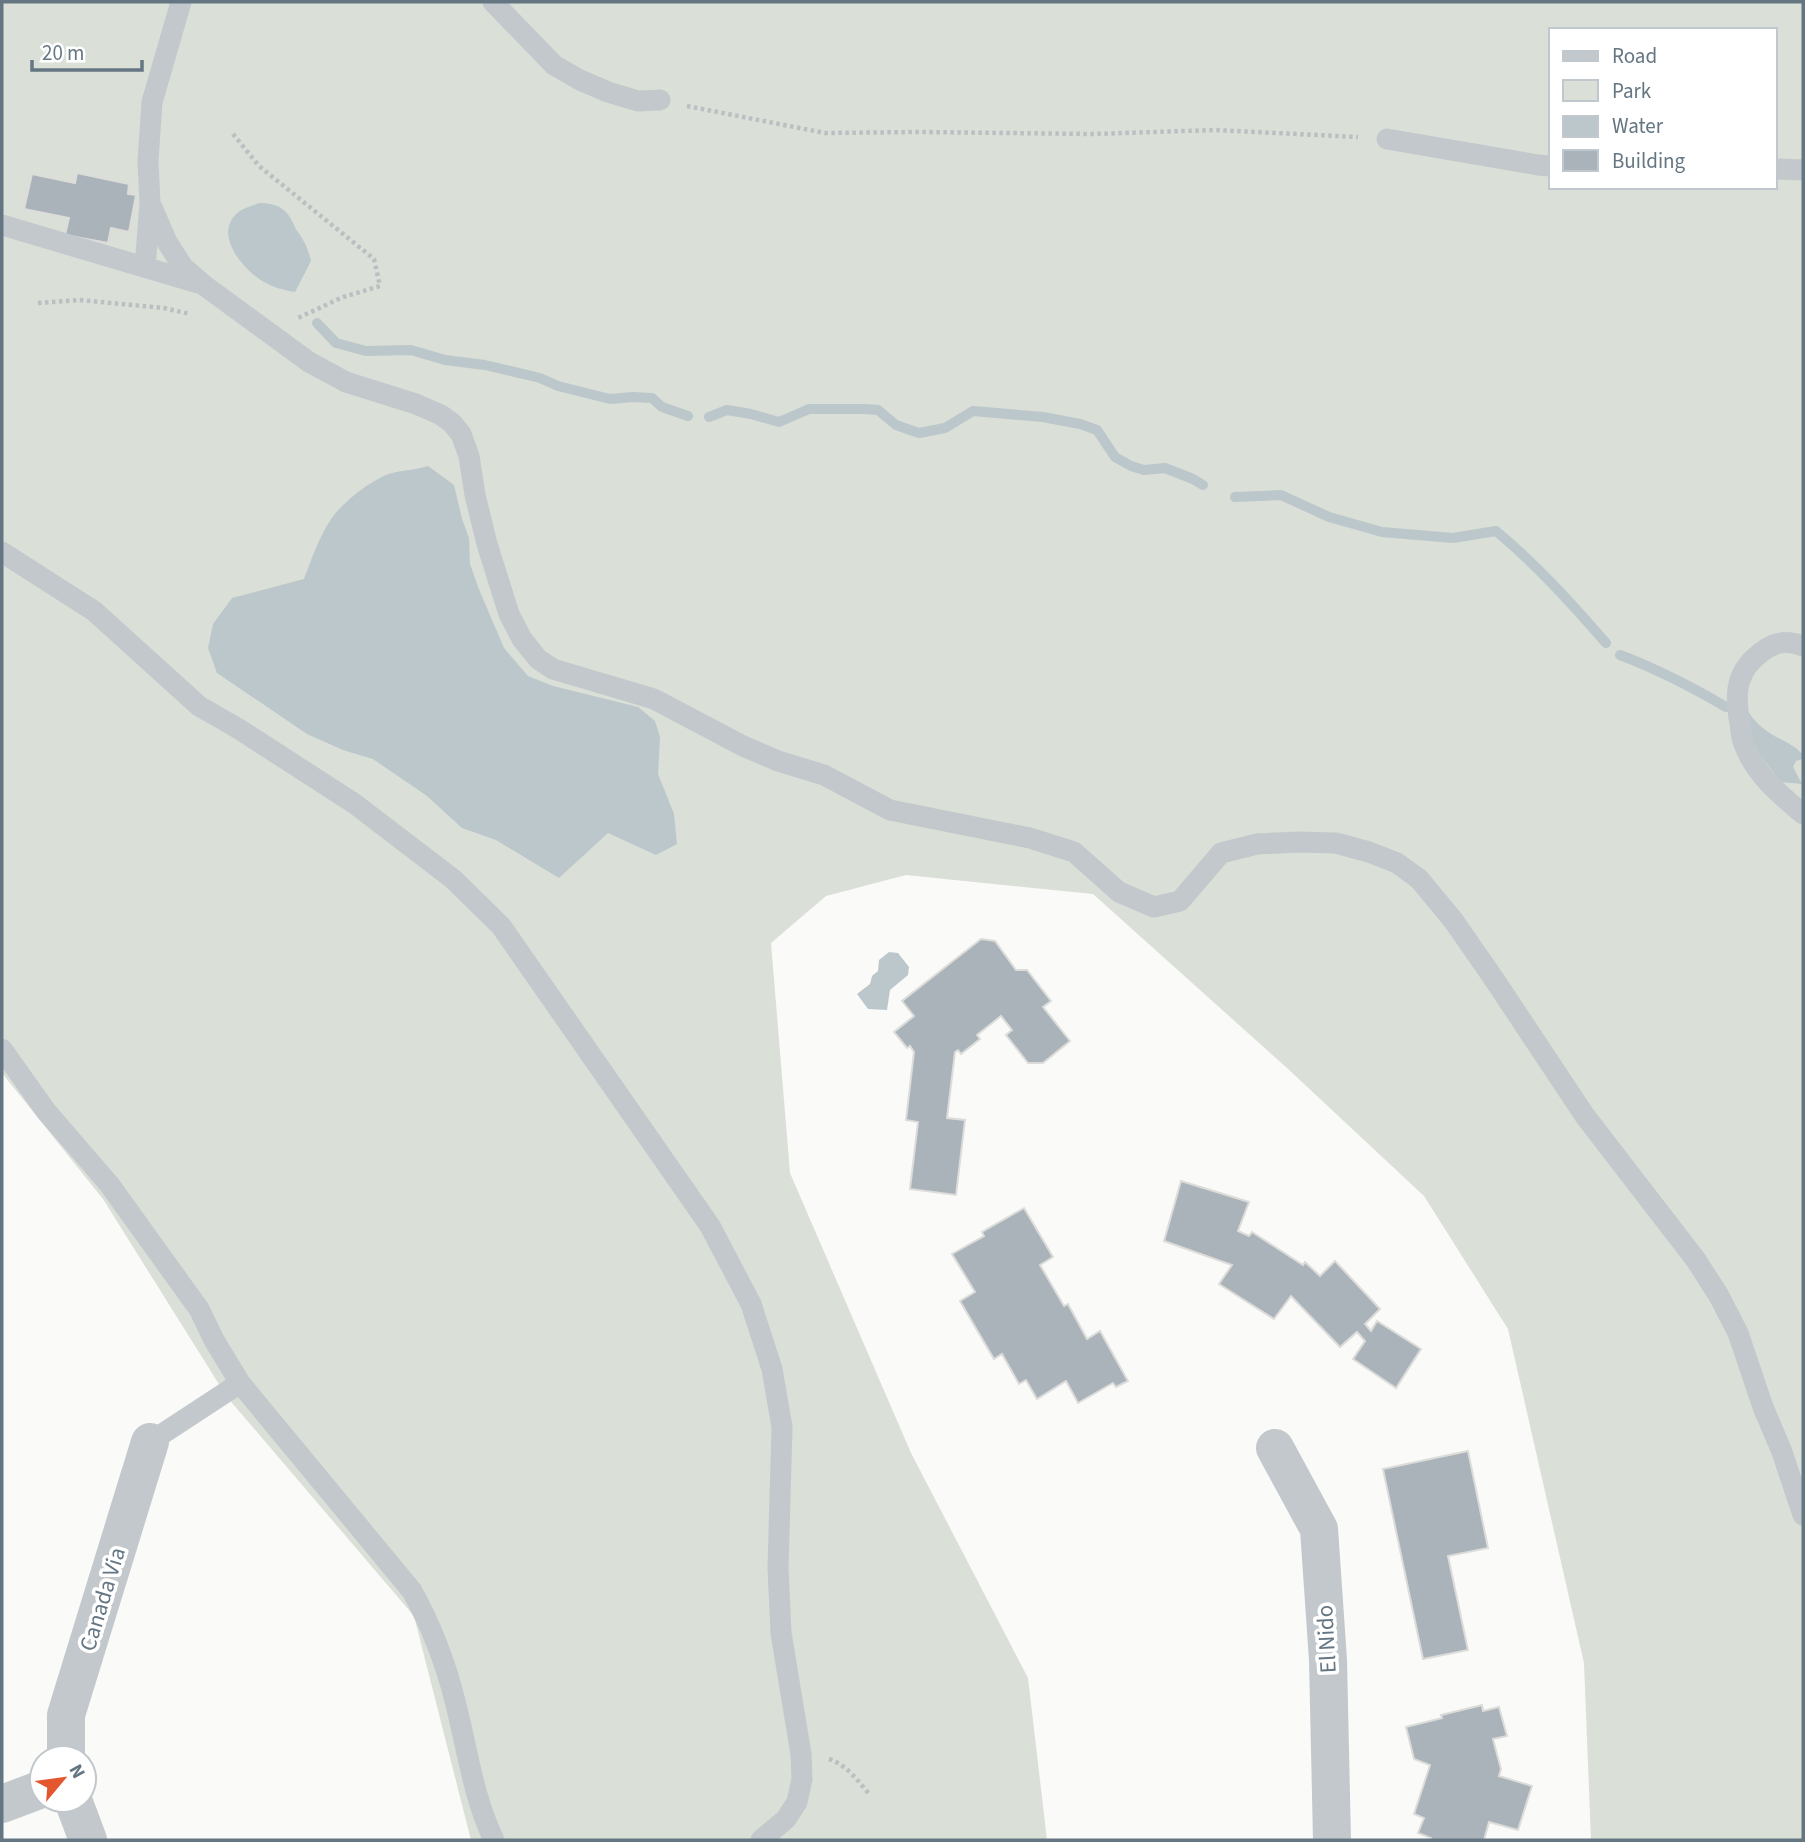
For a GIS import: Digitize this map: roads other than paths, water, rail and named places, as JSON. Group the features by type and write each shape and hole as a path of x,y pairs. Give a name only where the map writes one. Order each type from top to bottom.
{"street":[{"name":"Canada Via","path":"66,1744 66,1715 150,1442"},
{"name":"El Nido","path":"1275,1448 1318,1529 1328,1660 1332,1840"},
{"path":"2,1804 28,1794"},
{"path":"78,1814 88,1840"}],"lane":[{"path":"145,267 150,204 148,161 152,102 181,2"},
{"path":"493,2 554,65 608,92 638,101 660,100"},
{"path":"1387,139 1549,166"},
{"path":"1777,169 1803,170"},
{"path":"150,204 167,242 183,267 309,362 346,382 416,404 442,415 452,423 461,434 469,456 487,544 509,614 522,639 538,659 553,668 653,699 743,746 778,761 824,775 890,810 1030,838 1074,852 1119,892 1154,907 1180,901 1221,853 1257,844 1336,843 1397,863 1419,879 1453,920 1585,1116 1696,1260 1713,1287 1738,1333 1803,1515"},
{"path":"2,225 205,286"},
{"path":"2,552 94,611 199,706 355,804 453,879 501,926 710,1226 751,1304 772,1369 782,1427 778,1568 781,1633 801,1754 802,1779 797,1802 786,1819 761,1840"},
{"path":"1803,646 1792,641 1776,643 1751,660 1742,672 1736,701 1743,744 1762,777 1803,814"},
{"path":"2,1049 46,1111 109,1184 199,1309 240,1384 412,1591 440,1647 473,1780 486,1825 494,1840"},
{"path":"150,1442 240,1384"}],"water":[{"path":"259,203 272,204 285,211 307,247 311,261 295,292 275,287 257,277 242,263 231,246 229,228 232,219 241,211"},
{"path":"428,466 454,485 469,538 470,564 478,587 504,648 528,676 553,686 638,707 655,721 660,737 658,774 674,814 677,844 656,855 608,833 559,878 496,840 462,828 427,796 373,759 343,750 307,734 217,673 208,648 213,624 232,598 304,579 325,530 345,504 365,487 386,475"},
{"path":"1745,707 1761,727 1803,755 1803,759 1796,761 1793,767 1802,784 1781,782 1754,747"},
{"path":"889,952 898,953 909,967 908,975 890,990 887,1010 868,1009 857,994 870,984 872,976 878,971 879,960"}],"waterway":[{"path":"317,323 336,343 366,351 411,350 445,360 485,365 540,378 558,386 610,399 652,398 662,407 688,416"},
{"path":"709,417 727,410 779,422 809,409 878,410 896,425 919,433 945,428 973,411 1043,417 1097,430 1115,457 1131,466 1144,470 1165,468 1203,485"},
{"path":"1235,497 1281,495 1329,517 1382,532 1453,538 1496,531 1540,571 1606,643"},
{"path":"1620,655 1674,679 1726,707"}]}
